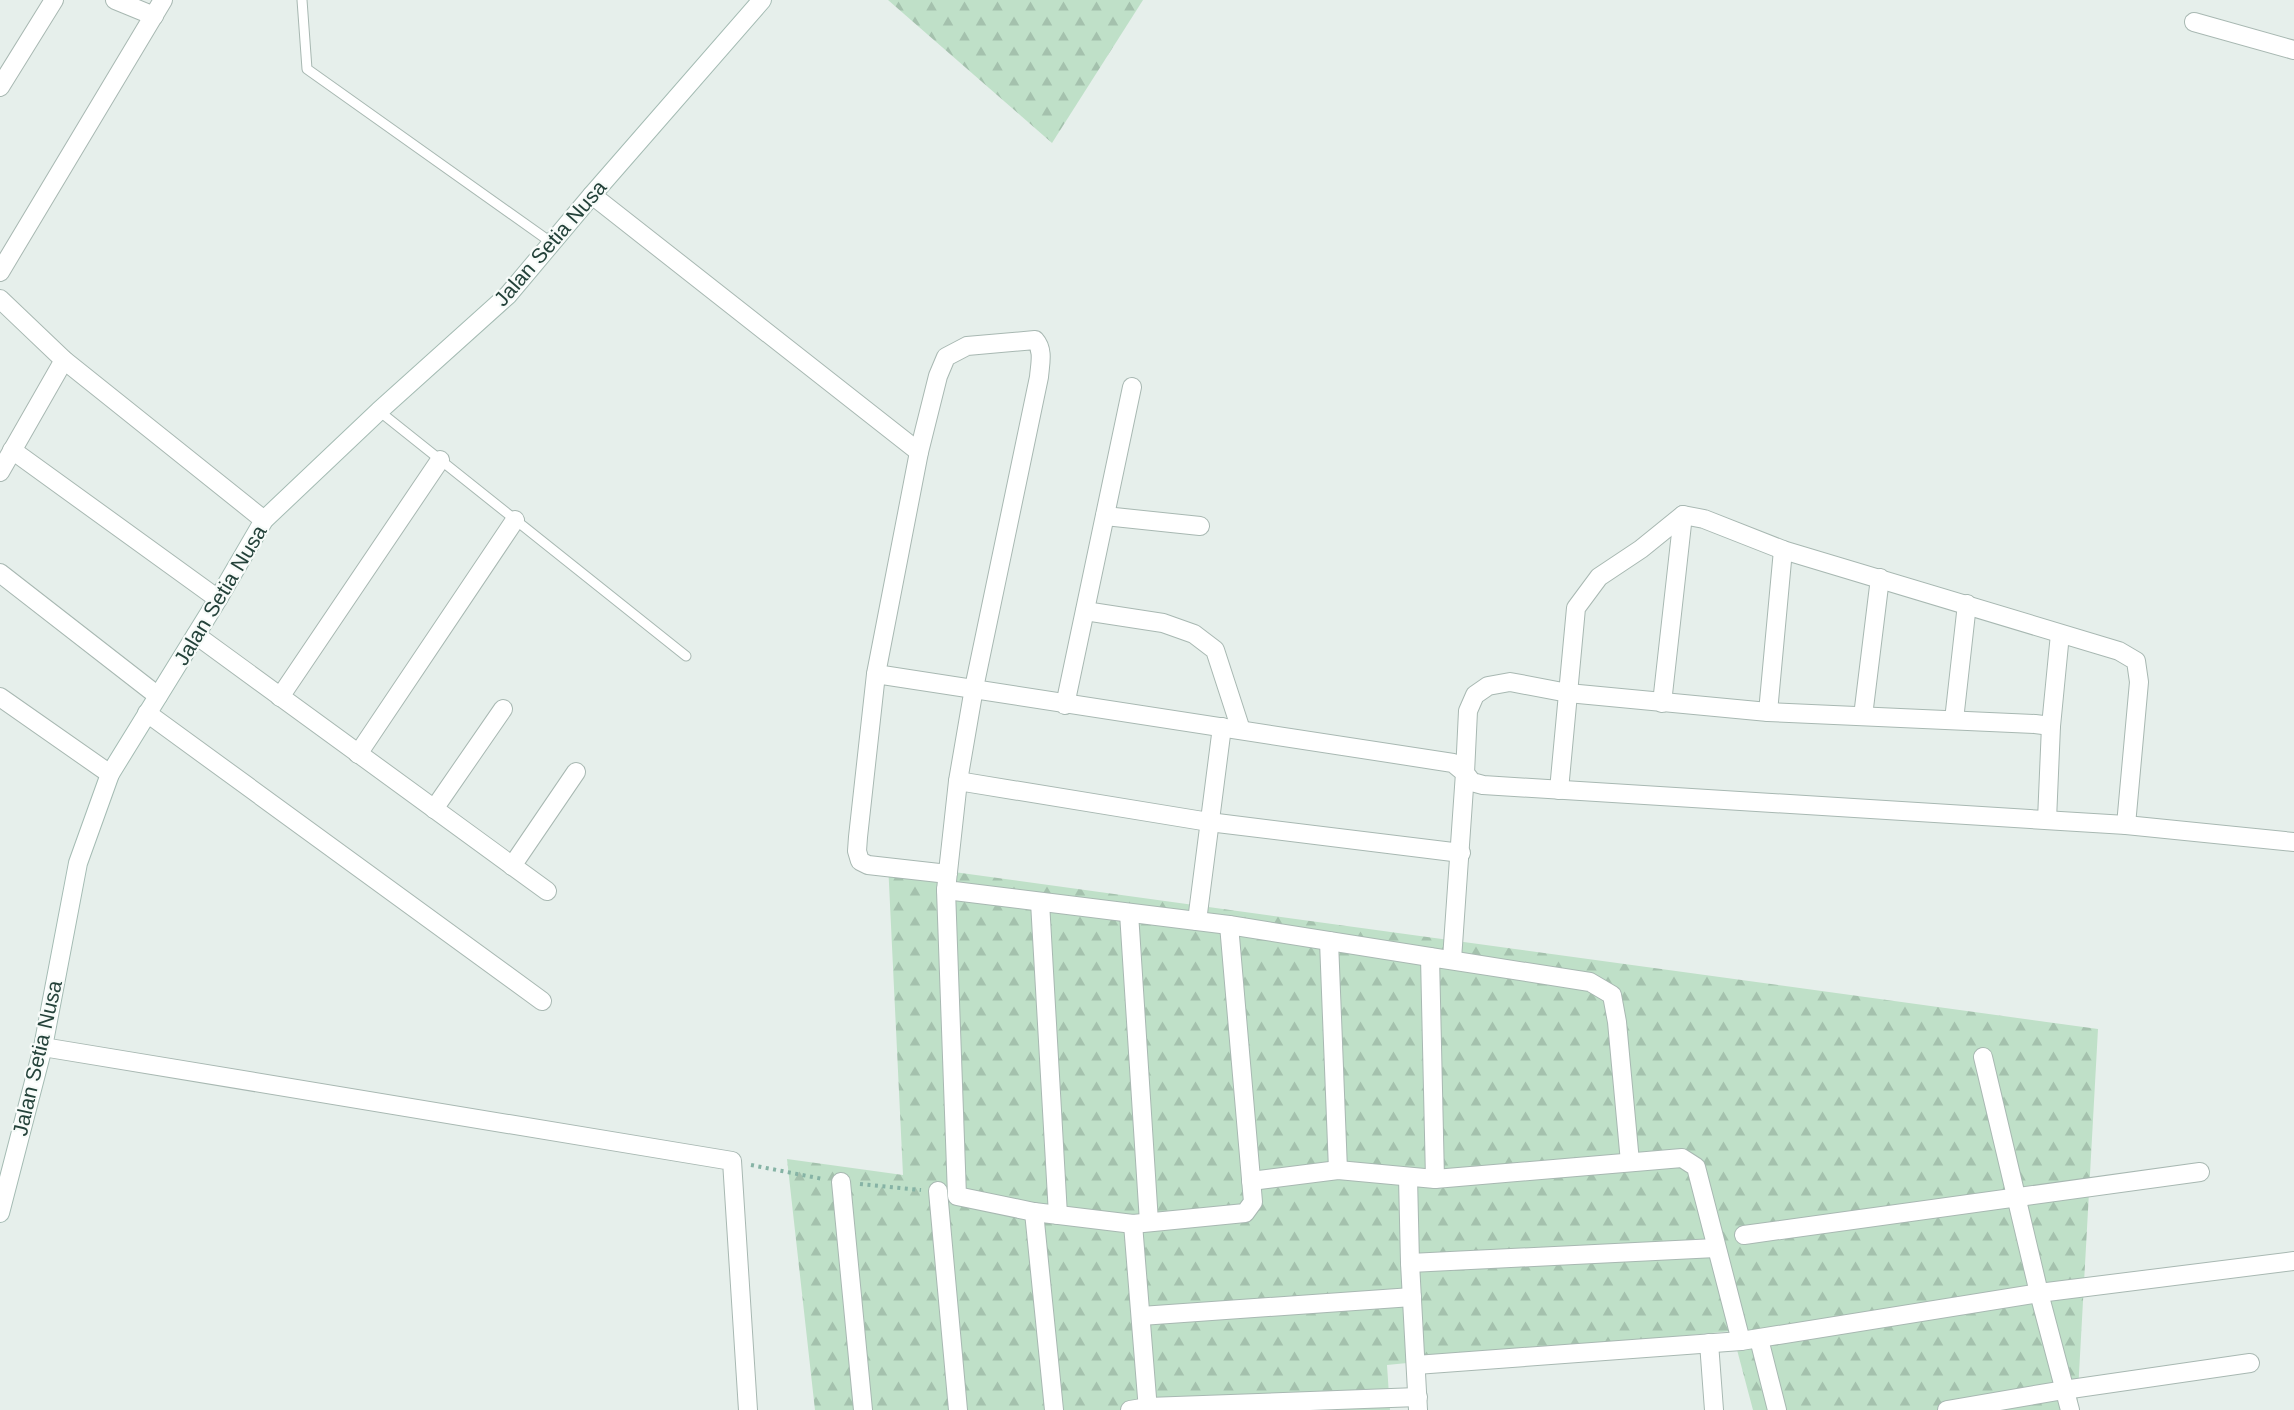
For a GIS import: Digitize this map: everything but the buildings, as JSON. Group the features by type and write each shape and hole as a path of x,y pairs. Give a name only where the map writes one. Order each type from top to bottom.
{"street":[{"path":"0,87 54,0"},
{"path":"115,0 154,16"},
{"path":"0,272 163,0"},
{"name":"Jalan Setia Nusa","path":"0,1213 43,1047 78,863 110,774 264,520 379,411 508,295 762,0"},
{"path":"2194,22 2294,50"},
{"path":"592,195 920,452"},
{"path":"0,299 64,360 264,520"},
{"path":"1230,925 1253,1202 1245,1213 1141,1223 1034,1212 957,1196 947,882 957,781 1042,355 1039,344 1035,340 967,346 946,357 938,376 920,452 876,674 858,837 857,851 860,861 868,865 947,882 1040,902 1230,925 1590,982 1612,995 1617,1022 1630,1162"},
{"path":"0,472 64,360"},
{"path":"1065,705 1132,387"},
{"path":"12,450 218,599"},
{"path":"280,697 440,460"},
{"path":"1662,703 1683,515"},
{"path":"1559,790 1576,608 1599,577 1641,549 1683,515 1704,519 1784,550 2119,651 2136,661 2139,682 2126,825"},
{"path":"1105,516 1200,526"},
{"path":"358,754 515,520"},
{"path":"1768,712 1784,550"},
{"path":"0,573 158,696"},
{"path":"1863,716 1880,578"},
{"path":"1954,720 1967,604"},
{"path":"1085,611 1163,622 1194,634 1215,650 1240,730"},
{"path":"2046,820 2060,634"},
{"path":"196,635 546,891"},
{"path":"876,674 974,688 1065,705 1453,763 1472,782 1483,785 2126,825 2294,842"},
{"path":"1452,959 1461,853 1468,711 1475,695 1488,686 1510,682 1568,693 1768,712 2052,726"},
{"path":"0,697 110,774"},
{"path":"434,809 503,709"},
{"path":"147,713 542,1001"},
{"path":"1197,921 1222,727"},
{"path":"512,866 576,772"},
{"path":"957,781 1209,822 1461,853"},
{"path":"1040,902 1058,1215"},
{"path":"1128,913 1141,1223 1142,1409 1418,1404 1408,1177"},
{"path":"1329,941 1338,1170"},
{"path":"1430,957 1435,1179"},
{"path":"43,1047 732,1161 748,1410"},
{"path":"1983,1057 2039,1293 2070,1410"},
{"path":"1251,1181 1338,1170 1435,1179 1682,1158 1696,1167 1716,1248 1777,1410"},
{"path":"1744,1235 2200,1172"},
{"path":"841,1182 863,1410"},
{"path":"938,1191 958,1410"},
{"path":"1034,1212 1054,1410"},
{"path":"1410,1263 1716,1248"},
{"path":"1416,1365 1750,1340 2039,1293 2294,1261"},
{"path":"1141,1316 1412,1298"},
{"path":"1709,1343 1714,1410"},
{"path":"1947,1410 2064,1390 2250,1363"}],"lane":[{"path":"302,0 307,69 552,243"},
{"path":"379,411 686,656"}],"path":[{"path":"732,1161 841,1182 938,1191"}],"green space":[{"path":"888,0 1143,0 1052,143"},
{"path":"888,863 2098,1029 2077,1410 1753,1410 1732,1331 1387,1365 1390,1410 815,1410 787,1159 903,1175"}]}
